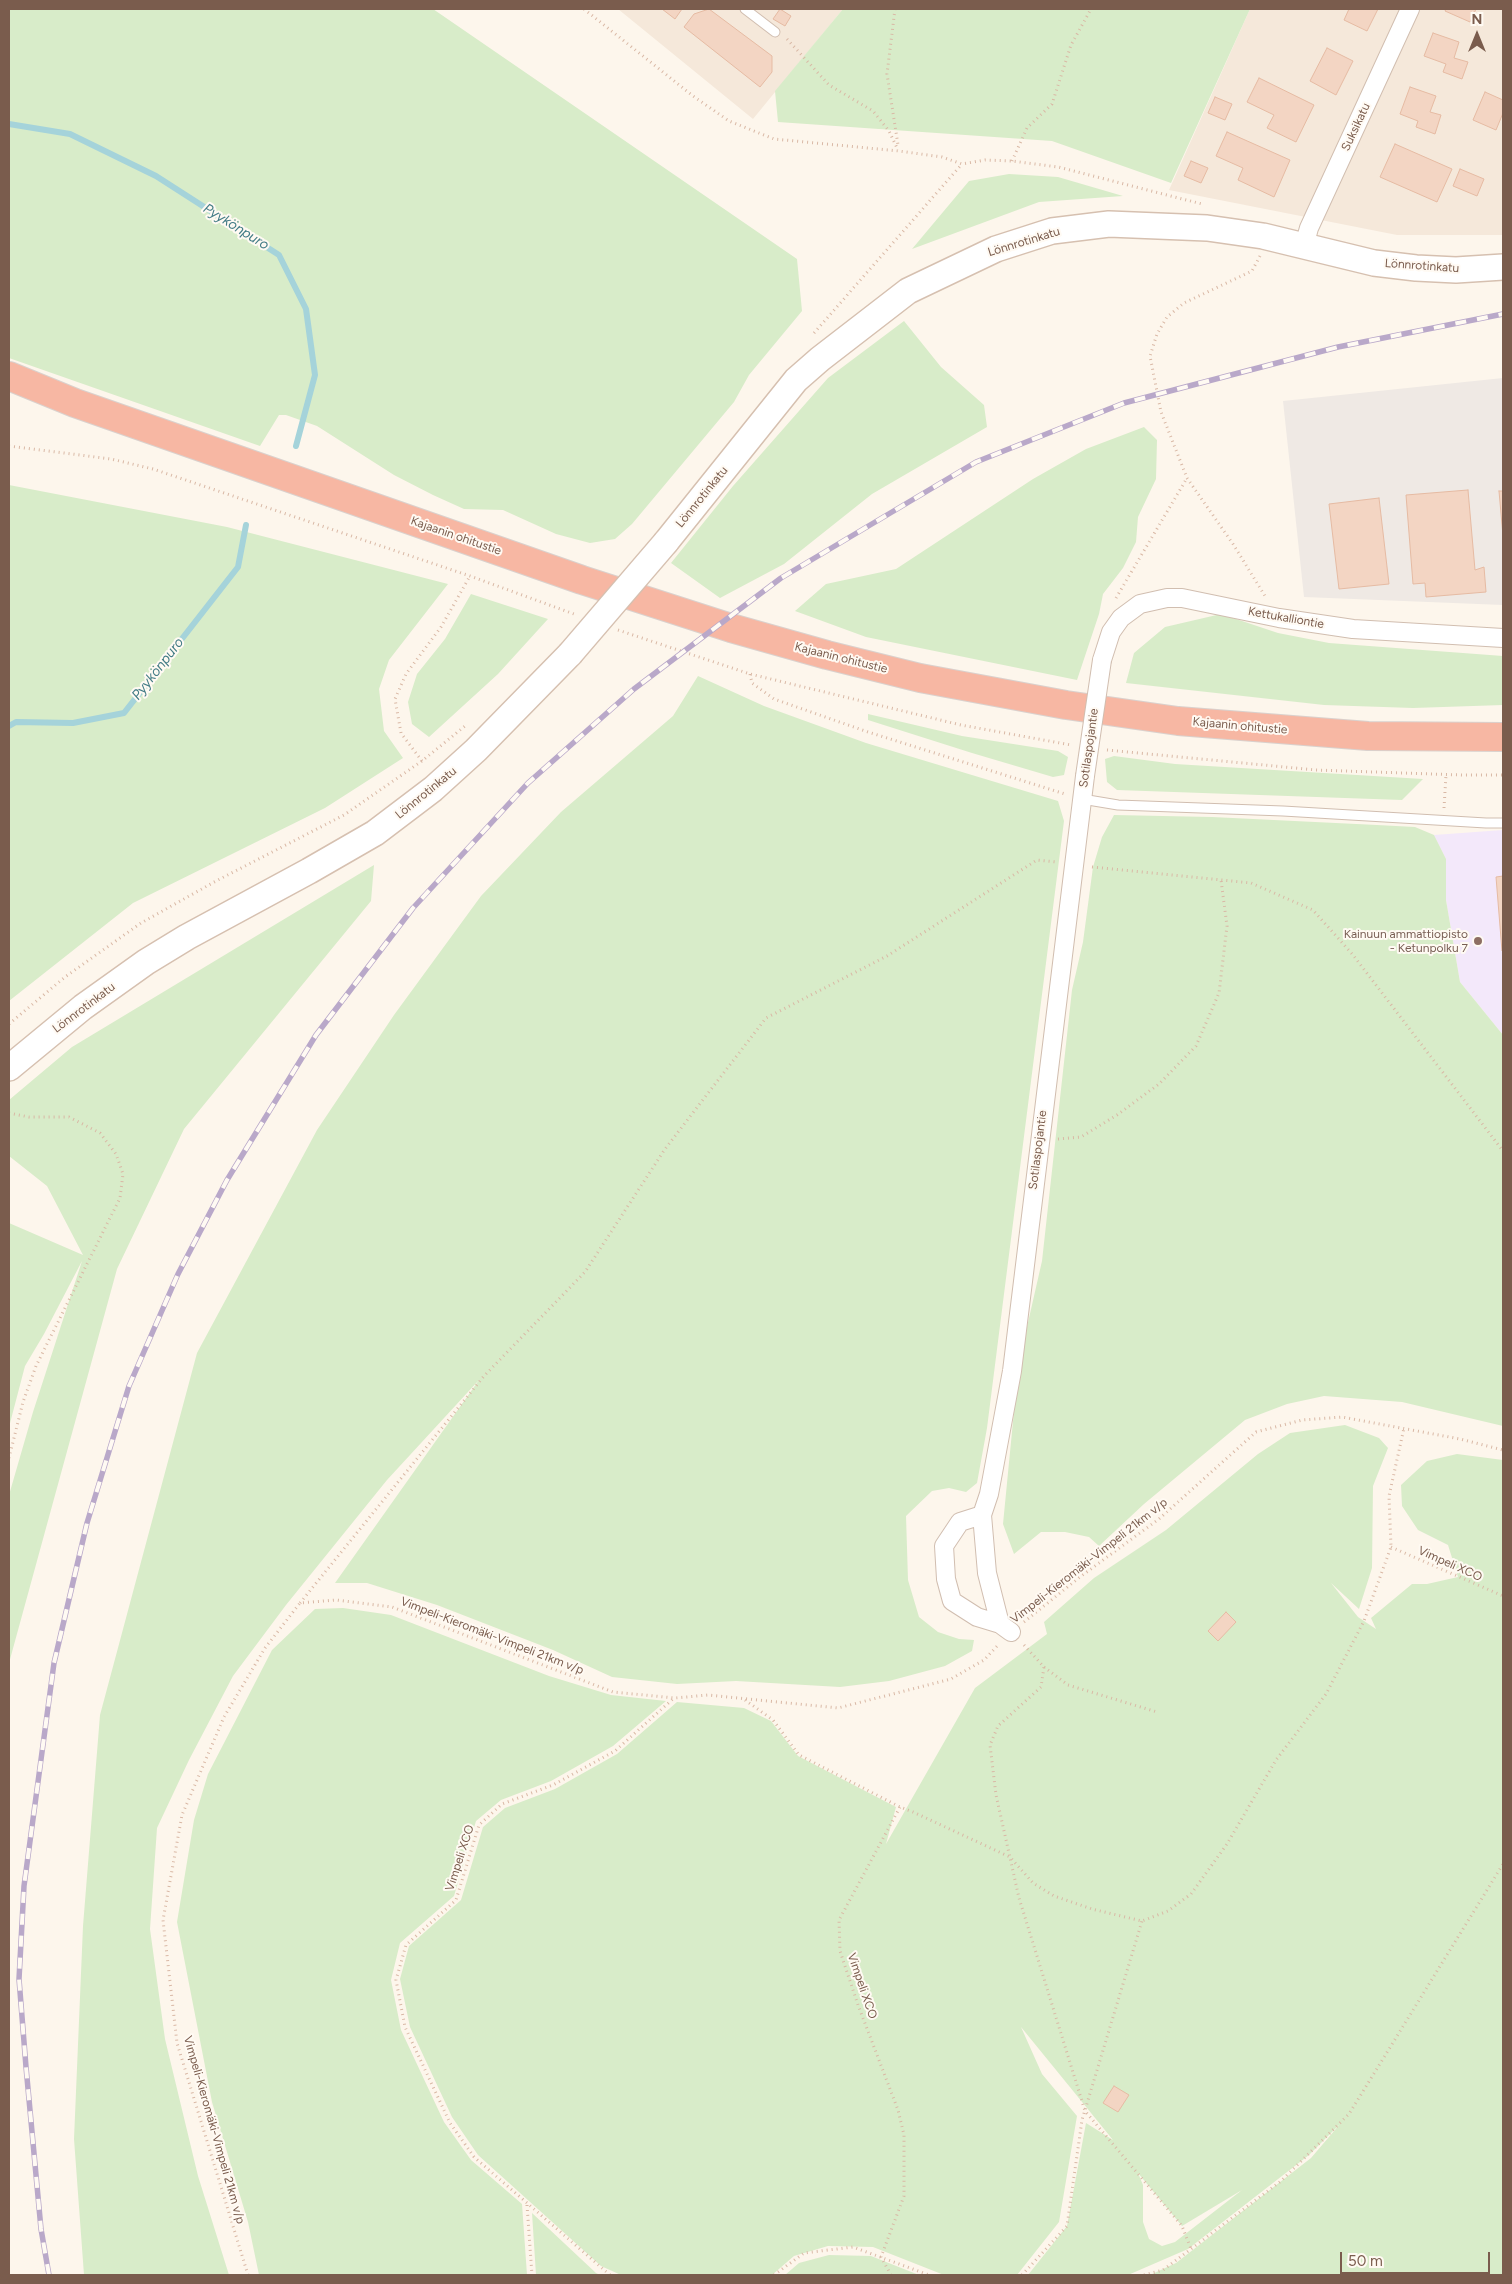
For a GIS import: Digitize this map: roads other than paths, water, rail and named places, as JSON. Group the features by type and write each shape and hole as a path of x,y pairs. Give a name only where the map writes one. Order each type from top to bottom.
{"highway":[{"path":"9,376 75,402"},
{"path":"9,387 75,402"},
{"name":"Kajaanin ohitustie","path":"75,402 573,577 731,628 920,678 1057,704 1178,721 1368,736 1503,738"}],"street":[{"name":"Suksikatu","path":"1304,246 1309,228 1410,9"},
{"name":"Lönnrotinkatu","path":"9,1068 83,1007 146,962 187,937 310,871 375,833 433,789 476,750 570,654 666,542 796,380 820,359 908,291 996,249 1052,231 1109,224 1207,228 1263,236 1374,263 1416,268 1456,270 1503,267"},
{"name":"Kettukalliontie","path":"1102,660 1111,632 1121,618 1140,604 1167,598 1182,598 1279,618 1353,629 1503,638"},
{"name":"Sotilaspojantie","path":"982,1515 960,1522 944,1546 946,1579 952,1601 977,1617 1006,1628 987,1573 982,1515 989,1494 1012,1371 1082,799 1102,660"}],"lane":[{"path":"745,9 775,32"},
{"path":"1082,799 1118,805 1283,811 1444,821 1503,822"}],"waterway":[{"name":"Pyykönpuro","path":"9,124 70,134 156,176 279,255 306,309 315,375 296,446"},
{"name":"Pyykönpuro","path":"9,726 16,722 73,723 124,713 238,567 246,525"}],"railway":[{"path":"49,2275 41,2229 19,1979 24,1886 54,1663 87,1523 129,1386 178,1274 227,1180 316,1035 413,908 528,783 634,689 781,578 976,462 1124,403 1338,347 1503,314"}],"place":[{"name":"Kainuun ammattiopisto - Ketunpolku 7","path":"1478,941"}]}
